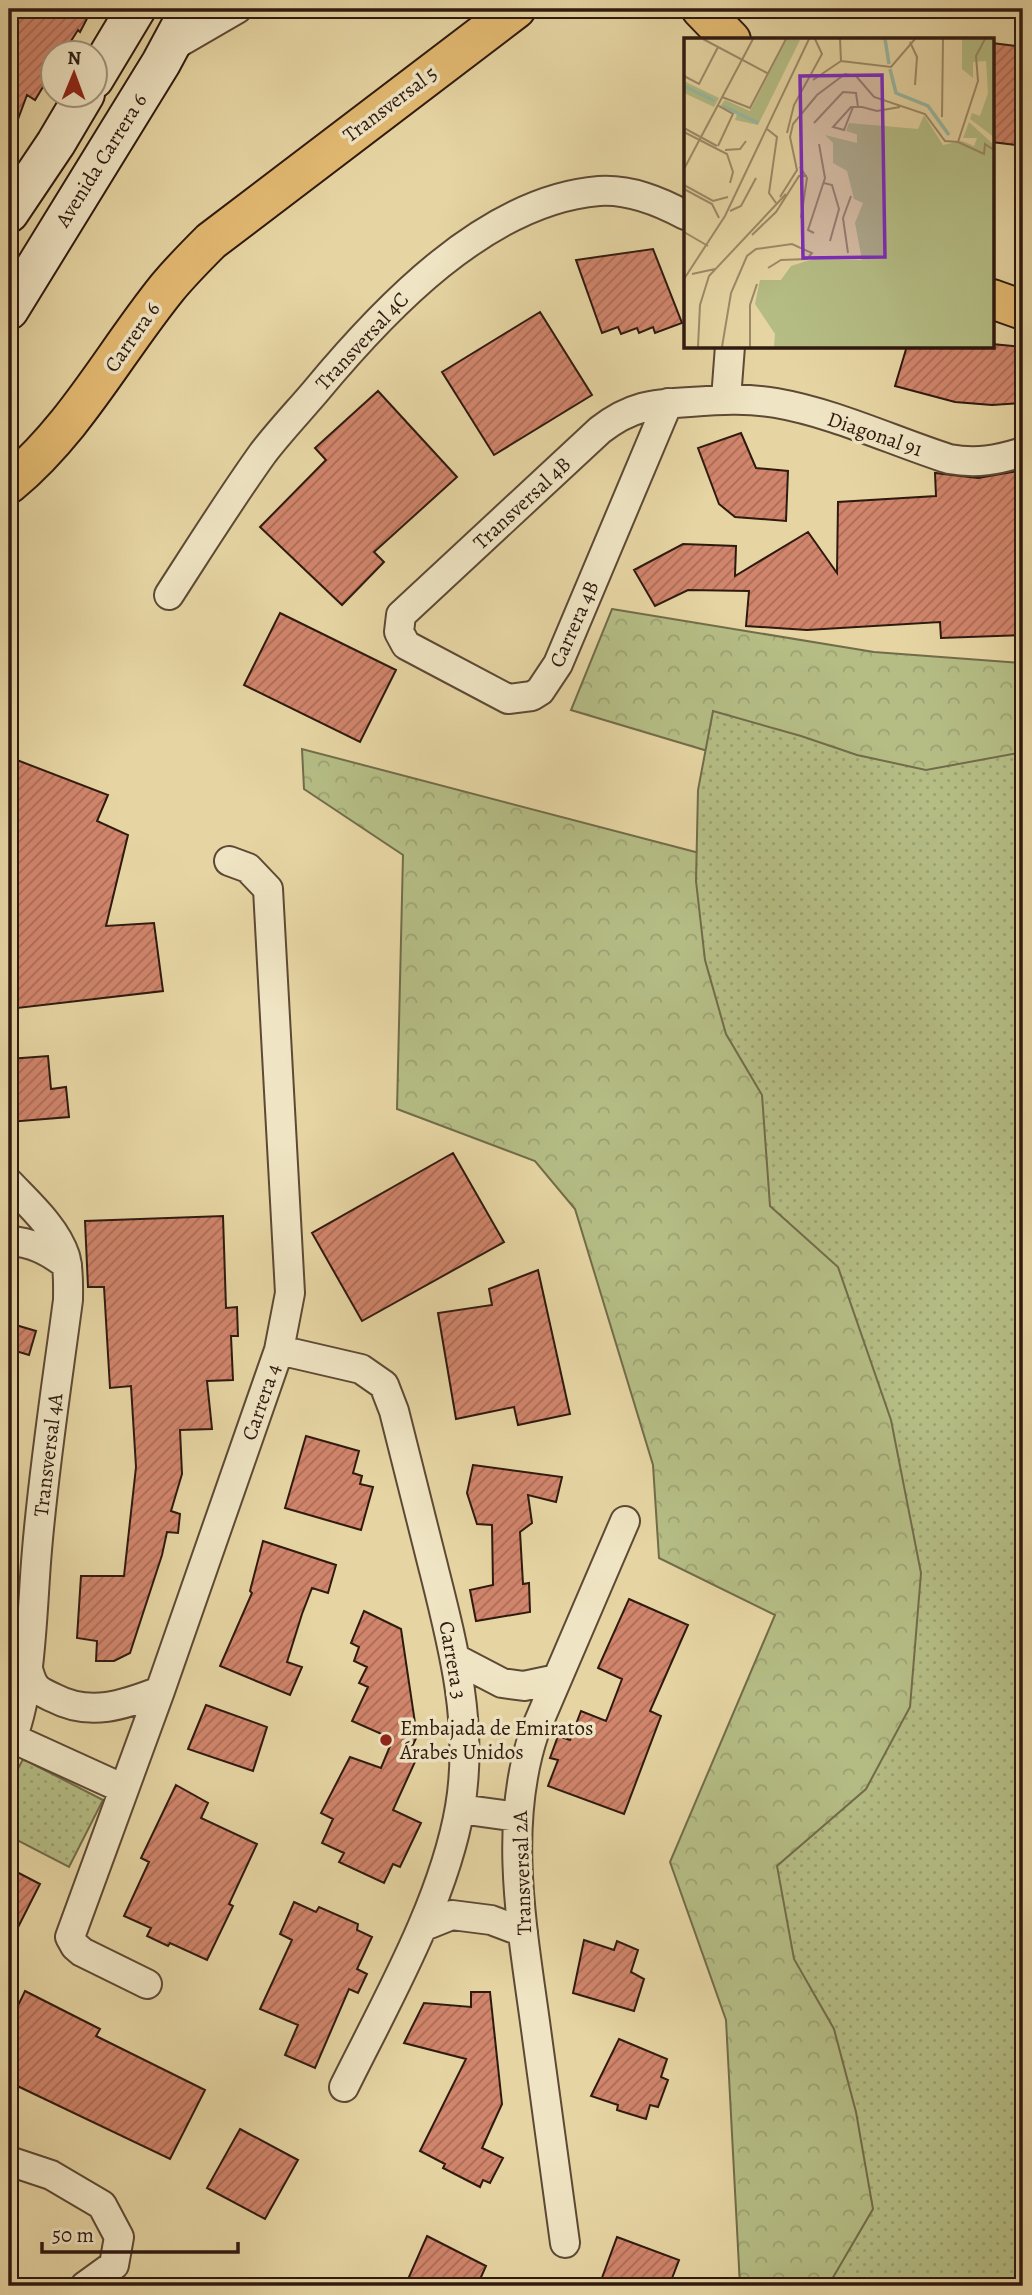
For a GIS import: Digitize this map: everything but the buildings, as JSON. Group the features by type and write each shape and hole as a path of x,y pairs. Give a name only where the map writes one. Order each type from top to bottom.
{"main road":[{"path":"108,56 136,9"},
{"name":"Avenida Carrera 6","path":"9,310 190,9"},
{"name":"Transversal 5","path":"264,198 516,9"},
{"path":"701,9 710,15 729,38"},
{"path":"9,213 77,108"},
{"name":"Carrera 6","path":"9,484 37,459 99,385 151,309 181,272 211,241 264,198"},
{"path":"993,299 1023,310"}],"street":[{"path":"168,49 237,9"},
{"name":"Transversal 4C","path":"169,595 223,510 265,451 344,356 403,295 441,263 478,238 536,207 568,197 600,191 633,193 684,215"},
{"path":"726,400 730,348"},
{"name":"Diagonal 91","path":"668,403 726,400 775,403 949,459 971,463 992,461 1023,452"},
{"name":"Carrera 4B","path":"399,632 406,645 508,699 532,696 540,691 558,664 668,403"},
{"name":"Transversal 4B","path":"399,632 401,615 600,430 620,415 668,403"},
{"name":"Carrera 4","path":"147,1984 82,1952 70,1937 160,1691 279,1350 290,1293 268,889 248,868 229,861"},
{"name":"Transversal 4A","path":"9,1183 39,1215 64,1253 68,1300 37,1547 27,1666 10,1742"},
{"path":"9,1241 35,1245 67,1265"},
{"name":"Carrera 3","path":"279,1350 361,1369 384,1385 394,1411 460,1681 465,1763 460,1809 444,1867 422,1927 344,2087"},
{"name":"Transversal 2A","path":"565,2243 523,1932 517,1861 519,1817 524,1762 534,1733 625,1521"},
{"path":"456,1658 502,1684 524,1686 557,1679"},
{"path":"27,1666 34,1686 61,1702 83,1708 106,1709 128,1704 160,1691"},
{"path":"10,1742 124,1789"},
{"path":"460,1809 519,1817"},
{"path":"422,1927 452,1915 491,1920 523,1932"},
{"path":"9,2161 51,2175 102,2205 119,2237 114,2265 85,2286"}],"green space":[{"path":"612,609 874,652 1023,663 1023,2286 740,2286 726,2020 670,1862 775,1615 659,1558 653,1465 575,1209 535,1161 397,1109 403,855 304,789 302,749 707,855 731,758 571,710"},
{"path":"713,711 857,755 926,770 1023,752 1023,2286 828,2286 873,2209 856,2112 834,2029 794,1959 777,1866 866,1789 910,1707 921,1573 891,1420 838,1267 770,1206 762,1095 726,1034 705,960 696,881 698,790"},
{"path":"23,1759 103,1800 69,1867 9,1836 9,1786"}],"place":[{"name":"Embajada de Emiratos Árabes Unidos","path":"386,1740"}]}
